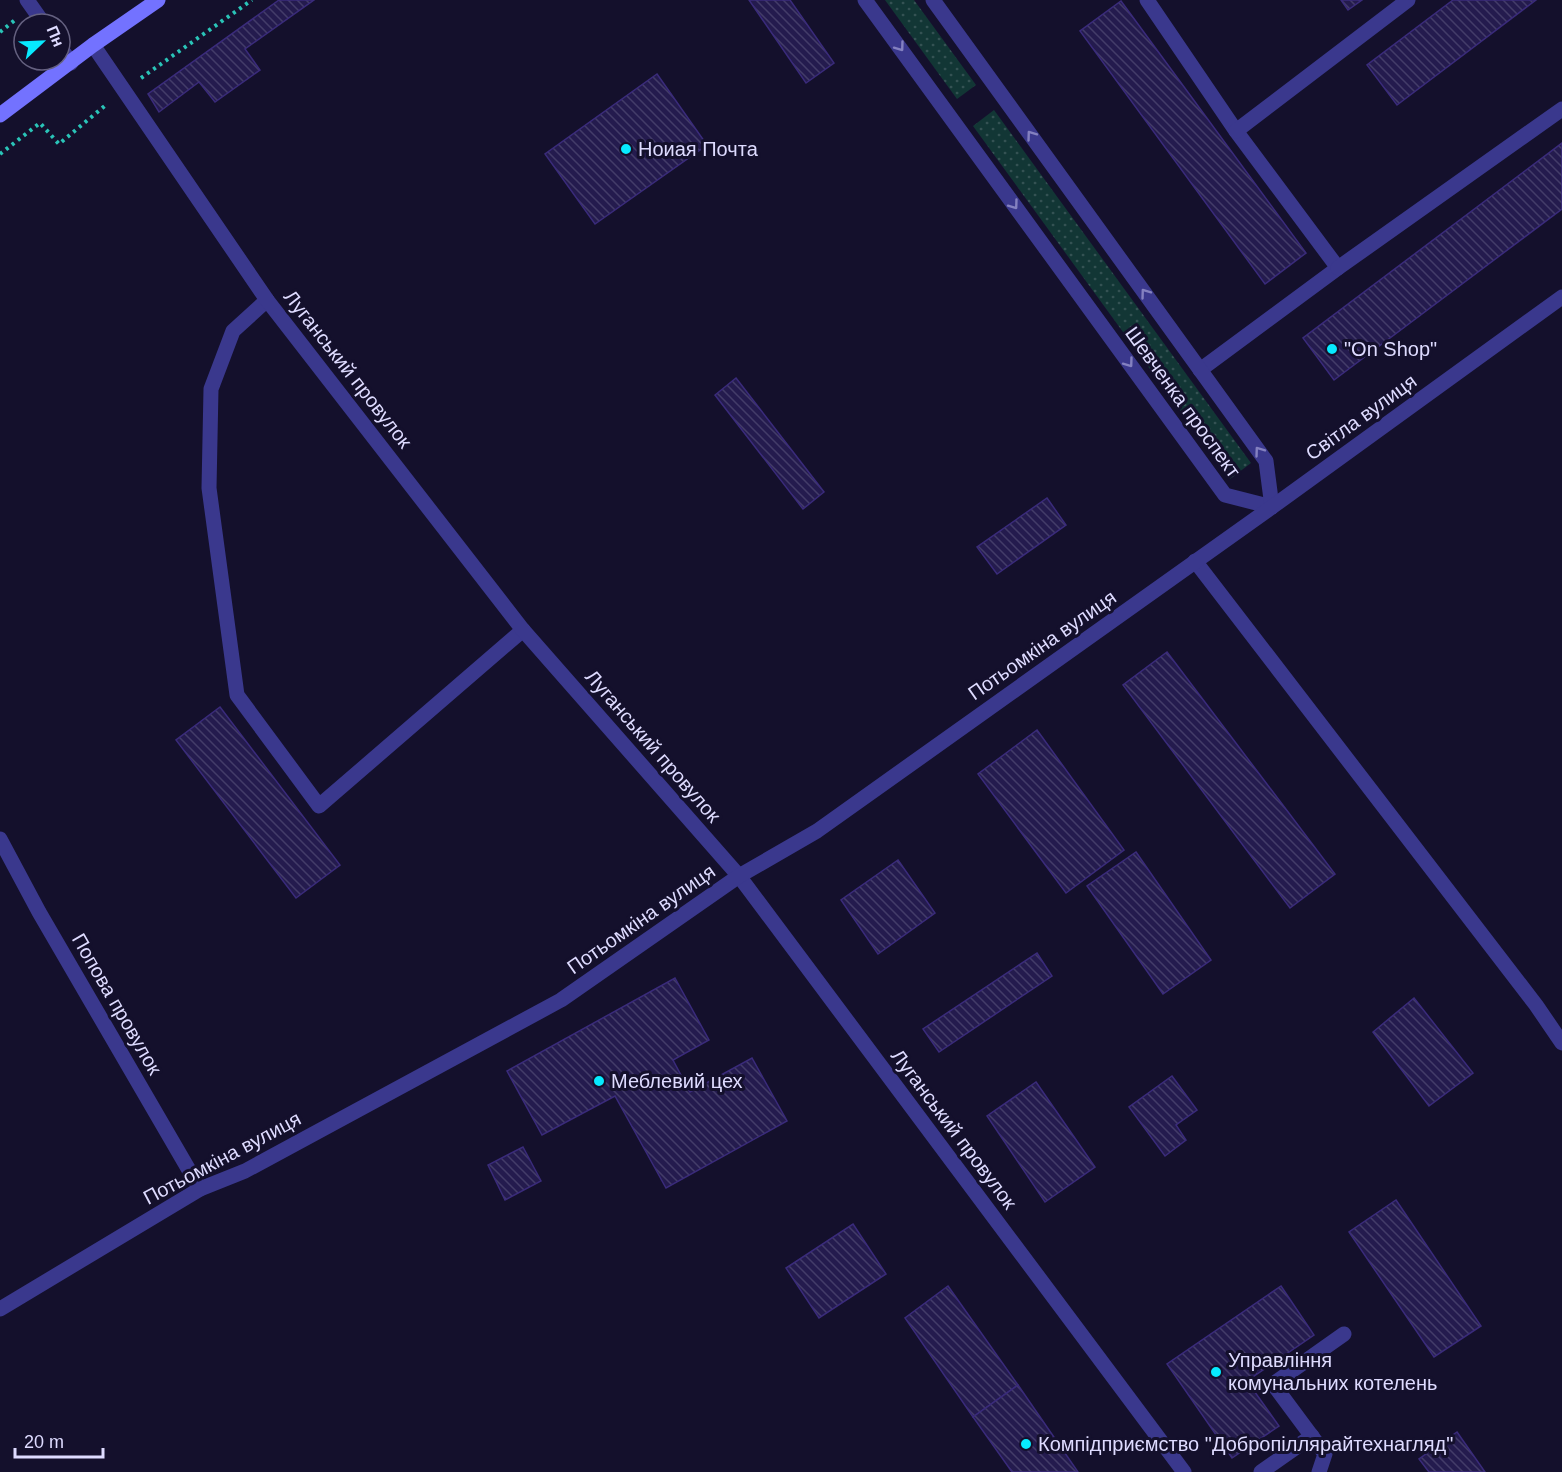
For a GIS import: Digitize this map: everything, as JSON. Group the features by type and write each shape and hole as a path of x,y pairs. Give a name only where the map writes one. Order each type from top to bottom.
{"main road":[{"path":"72,62 158,0"},
{"path":"0,115 59,72"}],"street":[{"name":"Шевченка проспект","path":"865,0 1226,495 1272,507 1266,461 933,0"},
{"path":"1147,0 1236,131 1338,268"},
{"path":"1236,131 1408,0"},
{"name":"Луганський провулок","path":"93,45 267,300 523,630 740,876 1184,1472"},
{"path":"1200,370 1338,268 1562,109"},
{"name":"Світла вулиця","path":"1272,507 1562,297"},
{"path":"267,300 233,331 211,389 209,488 237,694 319,806 523,630"},
{"name":"Потьомкіна вулиця","path":"0,1309 200,1189 245,1171 561,1000 740,876 817,831 1272,507"},
{"path":"1195,561 1536,1005 1562,1043"},
{"name":"Попова провулок","path":"0,839 39,912 200,1189"},
{"path":"1319,1472 1325,1454 1273,1384 1344,1334"},
{"path":"1260,1472 1312,1436"}],"green space":[{"path":"885,0 914,0 976,85 957,99"},
{"path":"994,110 1251,463 1230,479 973,126"}],"building":[{"path":"279,0 314,0 245,49 260,70 215,102 199,82 159,112 148,94"},
{"path":"749,0 790,0 834,63 806,83"},
{"path":"1341,0 1362,0 1348,10"},
{"path":"1453,0 1536,0 1397,105 1367,65"},
{"path":"1121,1 1306,253 1265,284 1080,31"},
{"name":"Ноиая Почта","path":"657,74 707,145 595,224 545,154"},
{"path":"1562,143 1562,209 1334,380 1303,338"},
{"path":"736,378 824,492 803,509 715,395"},
{"path":"1047,498 1066,525 997,574 977,547"},
{"path":"1167,652 1335,874 1290,908 1123,685"},
{"path":"220,707 340,865 296,898 176,740"},
{"path":"1037,730 1124,850 1066,893 978,774"},
{"path":"1136,852 1211,960 1163,994 1087,886"},
{"path":"898,860 935,913 878,954 841,900"},
{"path":"1037,953 1052,976 939,1052 923,1029"},
{"name":"Меблевий цех","path":"675,978 709,1040 673,1060 690,1092 752,1058 787,1121 666,1188 615,1096 542,1135 507,1071"},
{"path":"1414,998 1473,1073 1429,1106 1373,1032"},
{"path":"1172,1076 1197,1110 1176,1125 1186,1140 1165,1156 1129,1107"},
{"path":"1036,1082 1095,1167 1045,1202 987,1116"},
{"path":"523,1147 541,1181 505,1200 488,1165"},
{"path":"1396,1200 1481,1326 1434,1357 1349,1232"},
{"path":"853,1224 886,1274 819,1318 786,1268"},
{"path":"948,1286 1018,1385 973,1417 905,1318"},
{"name":"Управління комунальних котелень","path":"1281,1286 1314,1335 1247,1381 1279,1426 1232,1458 1167,1364"},
{"name":"Компідприємство \"Добропіллярайтехнагляд\"","path":"1018,1385 1078,1472 1012,1472 973,1417"},
{"path":"1457,1432 1485,1472 1429,1472 1419,1459"}],"place":[{"name":"Ноиая Почта","path":"626,149"},
{"name":"\"On Shop\"","path":"1332,349"},
{"name":"Меблевий цех","path":"599,1081"},
{"name":"Управління комунальних котелень","path":"1216,1372"},
{"name":"Компідприємство \"Добропіллярайтехнагляд\"","path":"1026,1444"}]}
